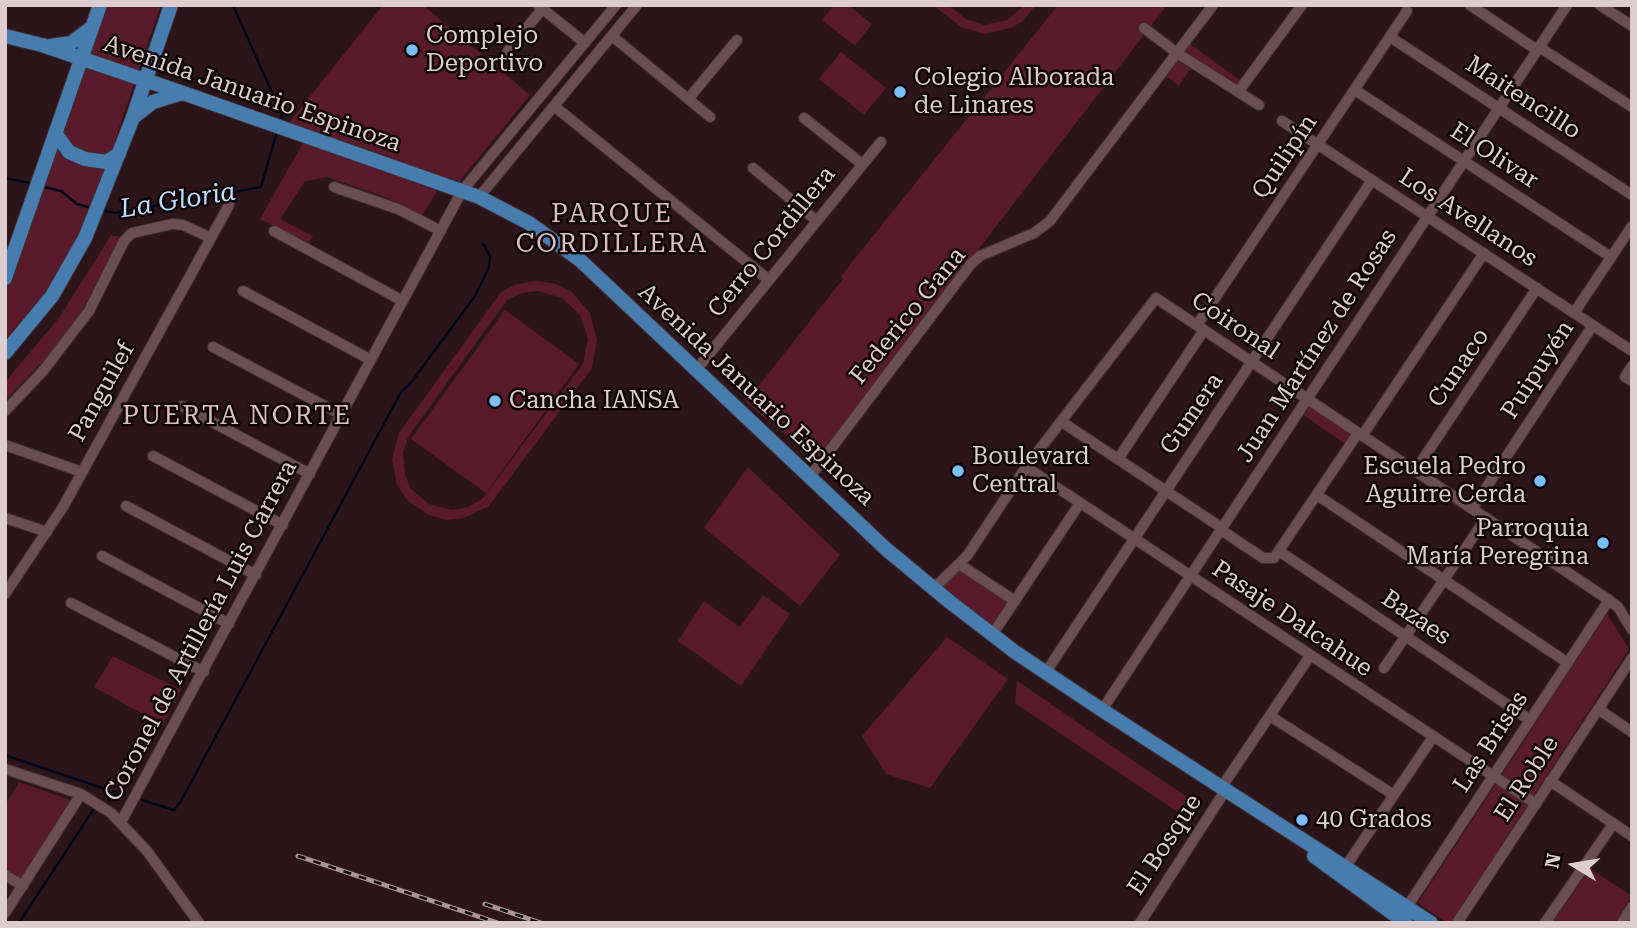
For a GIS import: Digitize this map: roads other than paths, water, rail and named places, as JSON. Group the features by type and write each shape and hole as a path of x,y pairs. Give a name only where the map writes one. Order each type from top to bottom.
{"main road":[{"path":"5,278 100,5"},
{"path":"5,353 59,285 93,219 132,120 168,9"},
{"path":"42,45 59,46 71,43 87,33 93,25"},
{"name":"Avenida Januario Espinoza","path":"5,37 42,45 479,197 529,223 564,247 886,549 992,635 1223,790 1346,866 1430,923"},
{"path":"132,120 153,102 183,93"},
{"path":"56,134 69,152 85,159 106,162 119,154"},
{"name":"Avenida Januario Espinoza","path":"1271,821 1335,872 1406,923"}],"street":[{"name":"Coronel de Artillería Luis Carrera","path":"121,822 462,191 617,5"},
{"path":"479,197 637,5"},
{"name":"Federico Gana","path":"809,478 971,265 981,256 1045,226 1213,5"},
{"path":"1238,92 1302,5"},
{"path":"1470,5 1632,107"},
{"name":"Juan Martínez de Rosas","path":"1102,710 1567,5"},
{"path":"1600,5 1632,26"},
{"path":"509,51 540,7 585,43"},
{"name":"Quilipín","path":"1118,459 1318,145 1408,11"},
{"path":"1144,28 1177,53 1259,105"},
{"path":"612,36 710,117"},
{"name":"Maitencillo","path":"1390,37 1632,195"},
{"path":"689,98 737,40"},
{"path":"572,59 583,71"},
{"name":"El Olivar","path":"1355,90 1611,257"},
{"path":"554,106 769,280"},
{"path":"804,118 862,163"},
{"name":"Los Avellanos","path":"1282,121 1631,349"},
{"name":"Cerro Cordillera","path":"697,369 881,142"},
{"path":"494,152 507,163"},
{"path":"752,168 817,221"},
{"name":"Gumera","path":"1046,672 1372,180"},
{"path":"334,187 398,209 441,231"},
{"name":"Panguilef","path":"6,590 47,533 229,205"},
{"path":"5,411 43,371 81,321 124,241 132,233 173,224 183,225 211,238"},
{"path":"1574,313 1632,226"},
{"path":"274,231 403,301"},
{"path":"933,589 959,564 1026,467 1062,422 1267,559 1274,558 1484,253"},
{"name":"Cunaco","path":"1415,471 1537,288"},
{"path":"243,290 371,360"},
{"name":"Coironal","path":"1062,422 1156,298 1609,600 1618,607 1632,630"},
{"name":"Puipuyén","path":"1472,509 1592,325"},
{"path":"213,347 342,415"},
{"path":"1632,366 1625,377 1632,381"},
{"path":"182,406 310,474"},
{"path":"5,445 82,472"},
{"path":"153,456 283,525"},
{"name":"Pasaje Dalcahue","path":"1026,467 1536,804"},
{"path":"1317,495 1568,663"},
{"path":"992,635 1080,503"},
{"path":"126,506 256,575"},
{"path":"5,518 47,533"},
{"path":"1384,667 1486,518"},
{"name":"Bazaes","path":"1279,551 1530,720"},
{"path":"102,556 229,624"},
{"path":"959,564 1015,601"},
{"name":"Las Brisas","path":"1407,907 1609,600"},
{"path":"72,603 204,672"},
{"name":"El Bosque","path":"1140,923 1310,656"},
{"name":"El Roble","path":"1457,923 1632,657"},
{"path":"1598,709 1632,732"},
{"path":"1270,716 1394,795"},
{"path":"1346,866 1433,737"},
{"path":"5,769 81,794 105,808 147,851 199,923"},
{"path":"1550,782 1632,836"},
{"name":"Coronel de Artillería Luis Carrera","path":"5,913 81,794"},
{"path":"1545,923 1613,824"},
{"path":"5,875 23,886"},
{"path":"1622,923 1632,907"}],"waterway":[{"name":"La Gloria","path":"233,5 281,118"},
{"name":"La Gloria","path":"101,210 115,213 261,187 276,135"},
{"name":"La Gloria","path":"5,178 34,184"},
{"name":"La Gloria","path":"44,187 61,191 77,204 91,208"},
{"path":"142,800 174,810 181,801 401,392 410,384 475,296 489,267 490,256 483,244"},
{"path":"5,755 117,793 109,801"},
{"path":"19,923 93,810"}],"railway":[{"path":"298,856 498,923"},
{"path":"485,904 541,923"}],"place":[{"name":"Complejo Deportivo","path":"412,50"},
{"name":"Colegio Alborada de Linares","path":"900,92"},
{"name":"Cancha IANSA","path":"495,401"},
{"name":"Boulevard Central","path":"958,471"},
{"name":"Escuela Pedro Aguirre Cerda","path":"1540,481"},
{"name":"Parroquia María Peregrina","path":"1603,543"},
{"name":"40 Grados","path":"1302,820"}],"district":[{"name":"PARQUE CORDILLERA","path":"612,229"},
{"name":"PUERTA NORTE","path":"237,416"}]}
